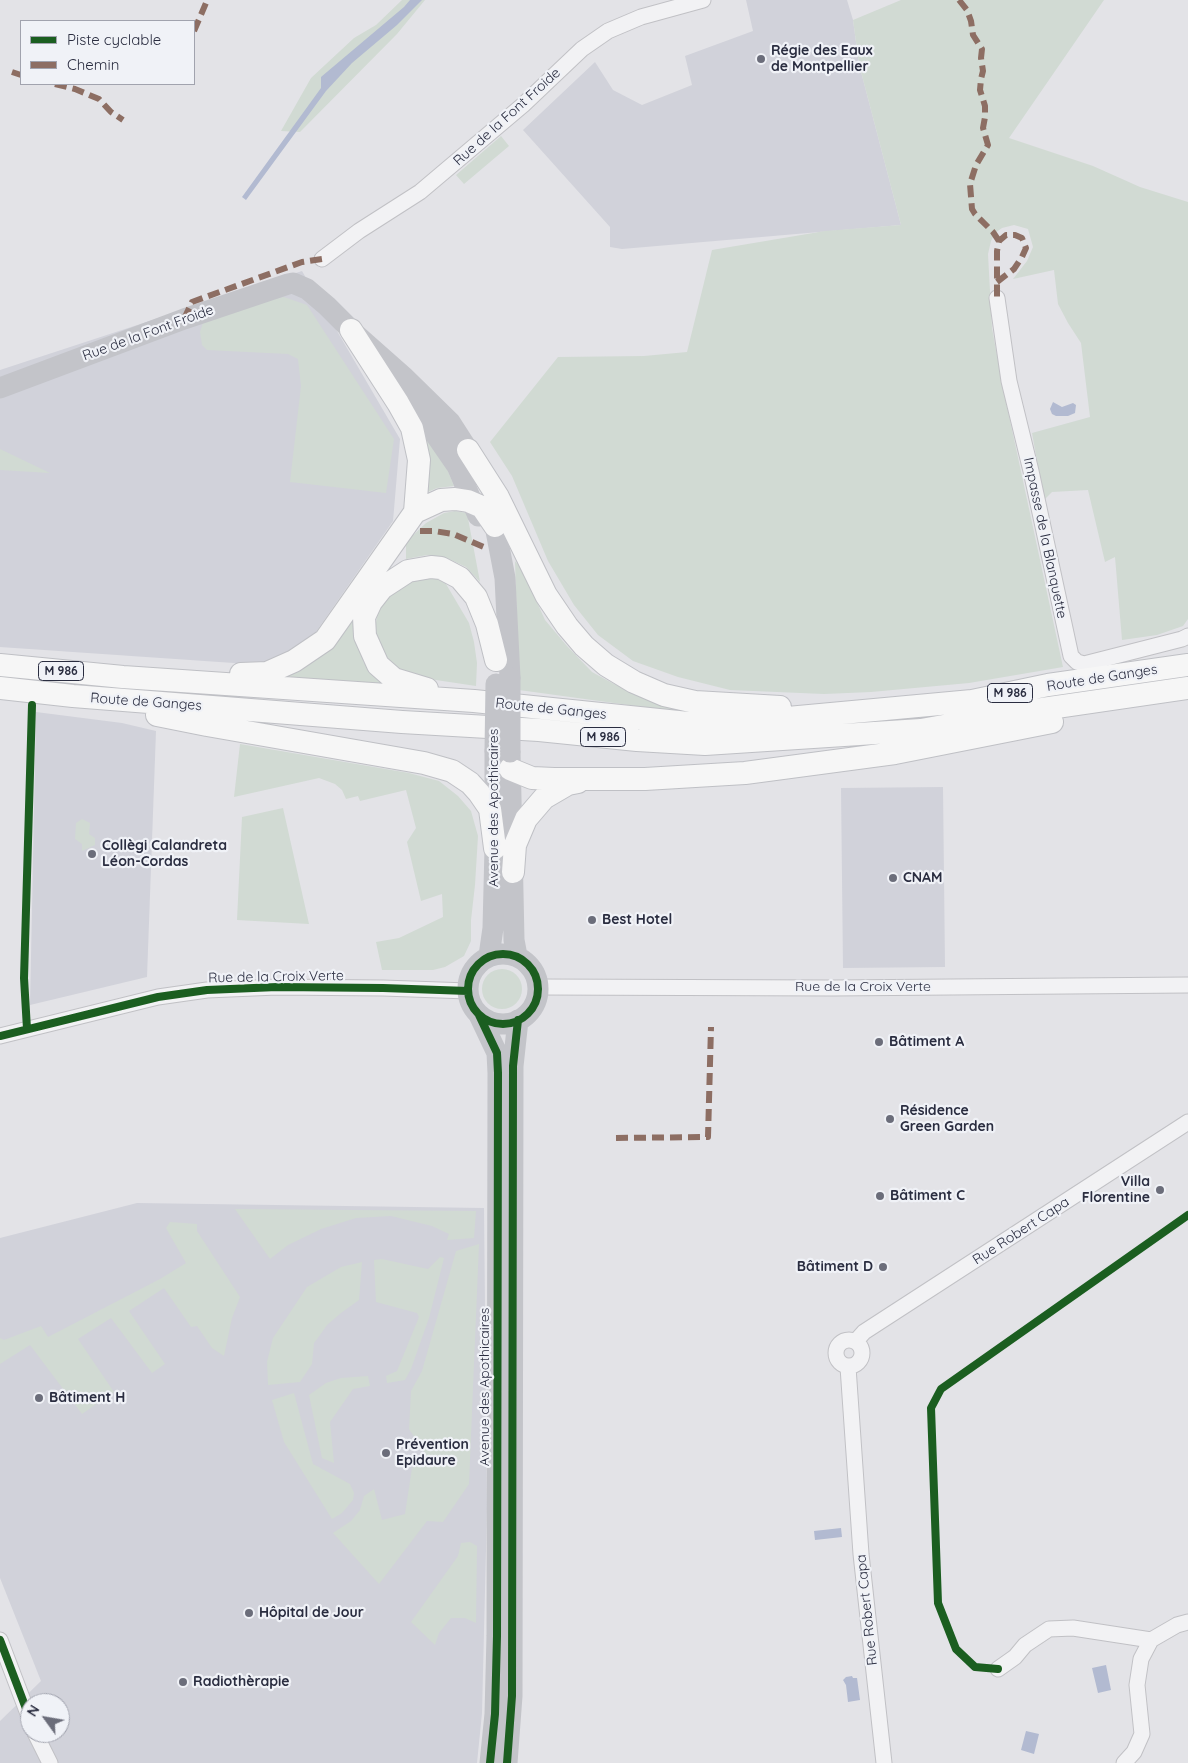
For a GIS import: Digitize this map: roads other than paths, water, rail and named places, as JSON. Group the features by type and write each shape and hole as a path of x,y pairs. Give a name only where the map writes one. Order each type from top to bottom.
{"main road":[{"name":"Rue de la Font Froide","path":"0,388 184,319 288,284 297,284"},
{"name":"Avenue des Apothicaires","path":"297,284 307,289 403,376 450,422 468,450 490,501 505,578 501,674"},
{"name":"Avenue des Apothicaires","path":"351,330 395,382 457,466 474,504 488,552 501,674 504,755 513,872 514,940 517,956"},
{"path":"351,330 412,428 418,460 415,512 441,500 455,499 482,507 495,526"},
{"path":"468,450 498,497 546,595 578,640 606,665 634,682 657,692 695,702 848,712"},
{"name":"M 986","path":"123,676 267,673 294,661 325,640 415,512"},
{"name":"M 986","path":"474,701 394,679 378,665 365,636 364,617 371,602 382,588 408,571 431,567 441,568 460,578 476,597 487,624 501,674"},
{"name":"Route de Ganges","path":"0,665 123,676 474,701 688,724 766,720 972,700 1048,685 1188,665"},
{"name":"Route de Ganges","path":"0,688 73,696 706,744 921,730 1022,712 1188,688"},
{"name":"M 986","path":"73,696 207,725 424,763 452,771 470,783 480,793 490,809 495,848"},
{"name":"M 986","path":"596,779 645,779 745,773 895,754 1107,710 1131,696"},
{"name":"Avenue des Apothicaires","path":"489,956 493,928 495,848 504,755"},
{"path":"504,755 532,778 596,779"},
{"path":"513,872 515,845 526,819 544,798 568,784 596,779"},
{"path":"468,991 470,974 475,967 489,956 498,954 517,956 532,969 538,987 537,997 533,1007 526,1014 518,1020 498,1024 488,1021 479,1015"},
{"name":"Avenue des Apothicaires","path":"468,991 470,1000 497,1053 498,1073 497,1636 495,1714 490,1763"},
{"name":"Avenue des Apothicaires","path":"507,1763 512,1686 513,1066 518,1020"}],"street":[{"name":"Rue de la Font Froide","path":"322,259 359,231 420,192 523,105 582,49 608,31 641,17 703,0"},
{"name":"Impasse de la Blanquette","path":"998,298 1009,381 1071,656 1077,662 1084,664 1188,636"},
{"name":"Rue de la Croix Verte","path":"538,987 832,988 1188,985"},
{"name":"Rue de la Croix Verte","path":"0,1036 158,997 207,990 277,987 468,991"},
{"name":"Rue Robert Capa","path":"884,1763 861,1554 848,1367 856,1364 862,1357 861,1348 856,1341 864,1332 1188,1122"},
{"path":"1124,1763 1134,1752 1142,1734 1137,1685 1141,1658 1151,1640 1177,1625 1188,1622"},
{"path":"998,1669 1015,1657 1025,1645 1049,1629 1073,1628 1151,1640"},
{"path":"0,1640 20,1693"},
{"path":"41,1743 50,1763"}],"water":[{"path":"410,0 422,0 397,25 352,63 326,91 246,200 242,197 321,88 321,77"},
{"path":"1053,402 1062,407 1073,403 1076,405 1075,413 1068,416 1052,414 1050,409"},
{"path":"841,1528 842,1537 815,1540 814,1531"},
{"path":"1106,1665 1111,1690 1098,1693 1092,1668"},
{"path":"852,1676 857,1678 860,1700 848,1702 846,1685 843,1680 846,1677"},
{"path":"1026,1731 1039,1734 1034,1754 1021,1750"}],"place":[{"name":"Régie des Eaux de Montpellier","path":"761,59"},
{"name":"Collègi Calandreta Léon-Cordas","path":"92,854"},
{"name":"CNAM","path":"893,878"},
{"name":"Best Hotel","path":"592,920"},
{"name":"Bâtiment A","path":"879,1042"},
{"name":"Résidence Green Garden","path":"890,1119"},
{"name":"Villa Florentine","path":"1160,1190"},
{"name":"Bâtiment C","path":"880,1196"},
{"name":"Bâtiment D","path":"883,1267"},
{"name":"Bâtiment H","path":"39,1398"},
{"name":"Prévention Epidaure","path":"386,1453"},
{"name":"Hôpital de Jour","path":"249,1613"},
{"name":"Radiothèrapie","path":"183,1682"}]}
